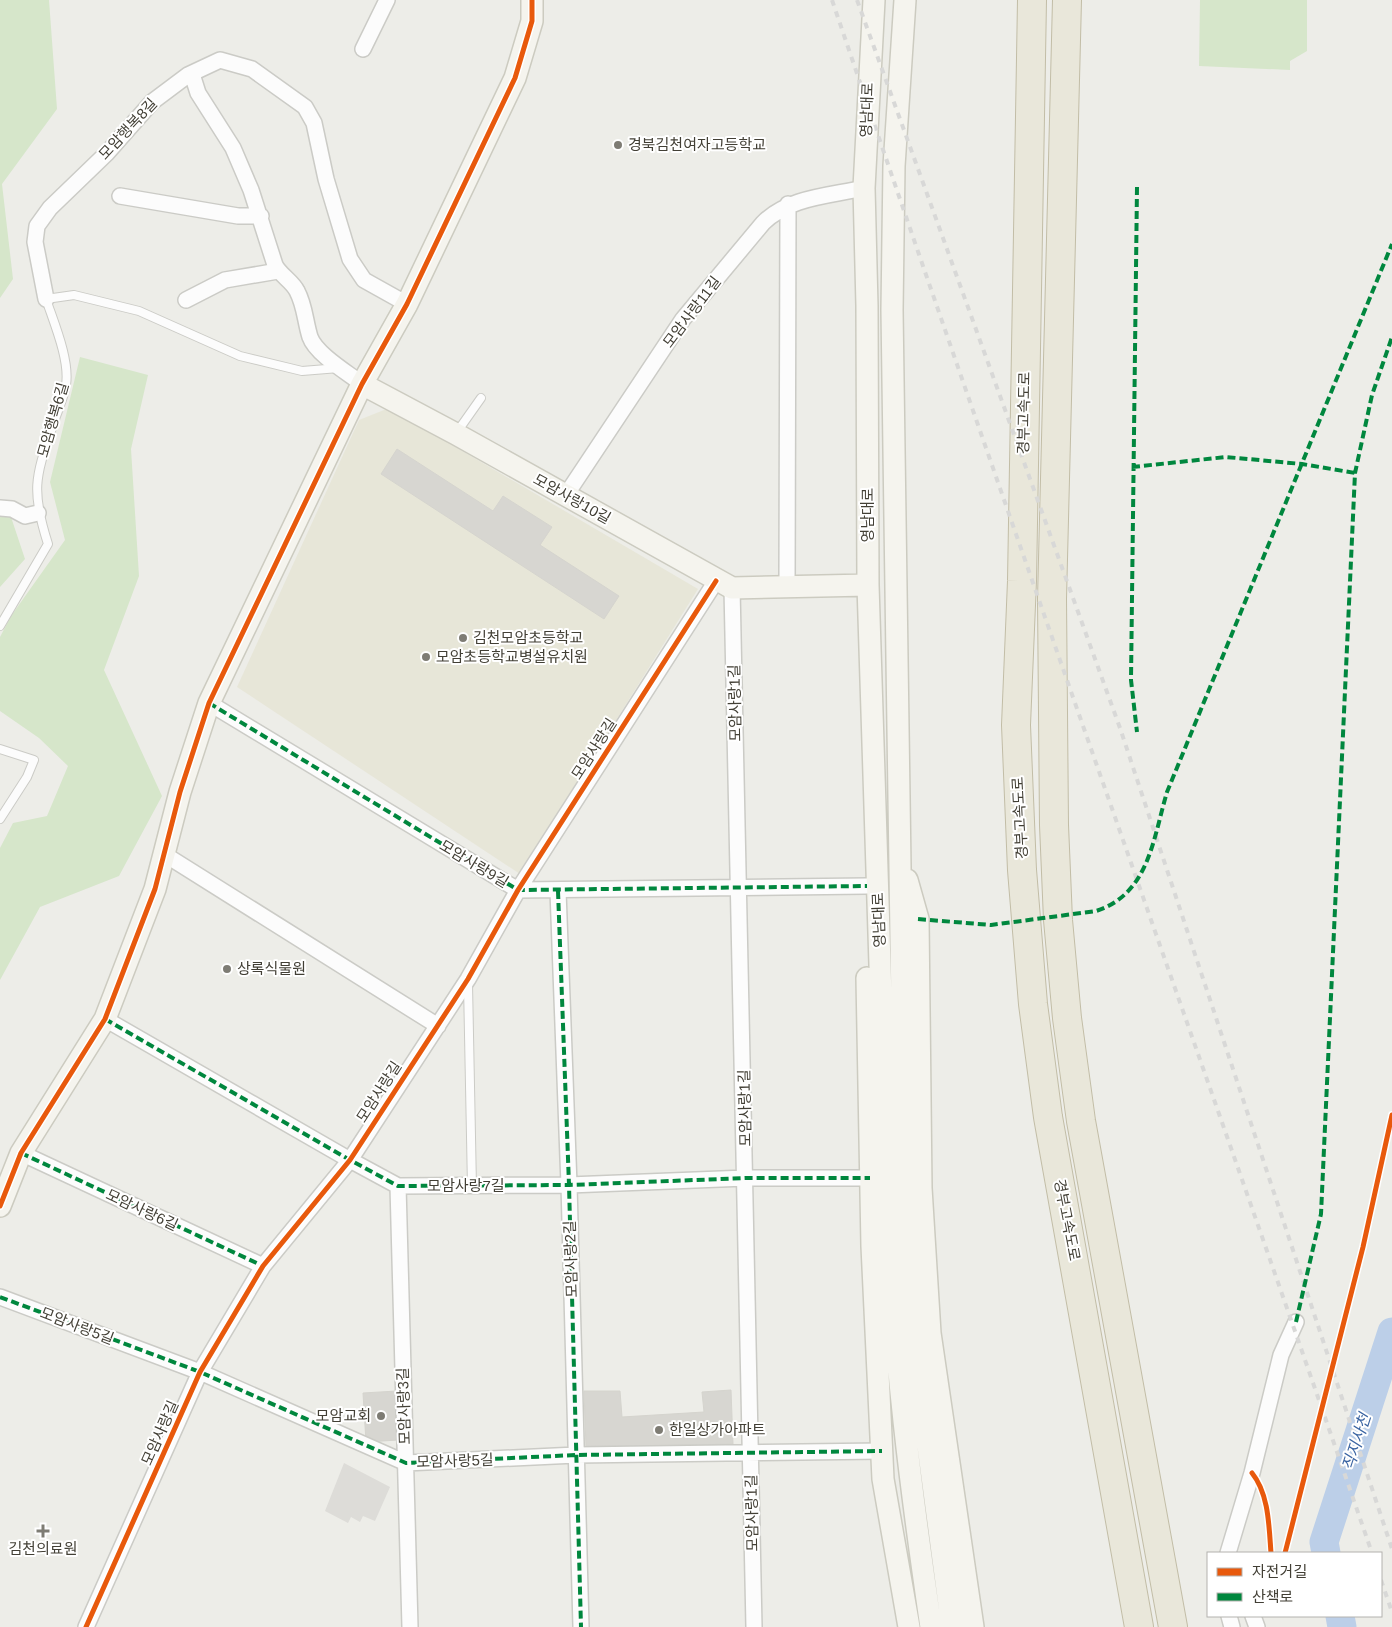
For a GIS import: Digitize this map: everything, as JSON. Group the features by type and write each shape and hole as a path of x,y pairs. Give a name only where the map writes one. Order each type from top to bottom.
{"highway":[{"name":"경부고속도로","path":"1032,0 1022,571 1016,725 1022,870 1033,1004 1048,1117 1139,1627"},
{"path":"1067,0 1052,599 1054,825 1058,920 1067,1018 1081,1121 1172,1627"}],"main road":[{"path":"0,1206 21,1154 105,1019 155,889 180,792 209,703 362,384 407,304 515,78 532,21 532,0"},
{"name":"영남대로","path":"874,0 864,188 868,585 878,850 892,1031"},
{"name":"영남대로","path":"892,1031 900,856 892,310 894,166 904,0"},
{"name":"모암사랑10길","path":"362,384 566,495 724,585"},
{"path":"724,585 868,585"},
{"path":"878,850 867,886 870,1178 883,1479 909,1627"},
{"path":"900,856 918,919 921,1188 930,1333 973,1627"},
{"path":"892,1031 892,1314 902,1419 931,1627"},
{"path":"892,1031 910,1310 952,1627"}],"street":[{"path":"363,49 387,0"},
{"name":"모암행복8길","path":"46,299 35,242 37,226 50,208 107,153 152,102 192,74 220,60 252,69 305,107 314,122 326,179 350,258 364,280 407,304"},
{"path":"192,74 198,93 233,148 261,216 278,271 296,289 306,313 311,339 326,356 362,384"},
{"name":"모암사랑11길","path":"566,495 683,319 763,222 772,213 788,204 864,188"},
{"path":"120,196 238,216 261,216"},
{"path":"787,586 788,204"},
{"path":"186,300 225,280 278,271"},
{"path":"0,508 12,509 25,516 38,513"},
{"name":"모암사랑1길","path":"724,585 739,887 754,1627"},
{"name":"모암사랑길","path":"86,1627 200,1372 263,1266 350,1160 468,979 518,890 724,585"},
{"name":"모암사랑9길","path":"209,703 518,890 867,886"},
{"path":"164,854 438,1026"},
{"name":"모암사랑2길","path":"558,891 569,1186 580,1627"},
{"name":"모암사랑7길","path":"105,1019 398,1186 569,1186 746,1178 870,1178"},
{"name":"모암사랑6길","path":"21,1154 263,1266"},
{"name":"모암사랑3길","path":"398,1186 410,1627"},
{"name":"모암사랑5길","path":"0,1297 200,1372 406,1463 576,1455 882,1451"},
{"path":"1228,1552 1252,1473 1281,1355 1296,1322"}],"lane":[{"path":"46,299 74,295 139,311 240,356 302,371 340,368"},
{"name":"모암행복6길","path":"0,626 48,544 38,513 36,494 38,472 66,384 63,352 46,299"},
{"path":"456,434 481,398"},
{"path":"0,749 34,760 27,777 0,818"},
{"path":"468,979 472,1187"}],"shaded area":[{"name":"김천모암초등학교","path":"389,408 698,589 520,874 237,687 359,420"},
{"path":"344,1463 390,1487 375,1521 363,1516 360,1522 351,1517 348,1523 325,1511"}],"green space":[{"path":"0,0 49,0 57,109 2,184 13,279 0,298"},
{"path":"1200,0 1307,0 1307,51 1290,61 1290,70 1199,66"},
{"path":"80,357 148,375 131,449 139,576 104,670 162,796 119,876 40,907 0,980 0,848 13,823 47,816 68,766 39,738 0,711 0,637 11,616 65,540 50,482"},
{"path":"0,514 10,514 25,559 0,587"}],"building":[{"path":"397,449 493,511 503,496 552,527 540,545 619,596 604,619 381,474"},
{"name":"한일상가아파트","path":"731,1390 733,1444 586,1448 584,1391 620,1391 622,1417 704,1412 702,1392"},
{"name":"모암교회","path":"397,1391 398,1440 366,1442 363,1393"}],"waterway":[{"name":"직지사천","path":"1326,1552 1324,1542 1392,1332"},
{"name":"직지사천","path":"1340,1617 1342,1627"}],"railway":[{"path":"832,0 965,389 1372,1552"},
{"path":"857,0 1120,728 1392,1549"},
{"path":"1382,1583 1392,1612"}],"marked path":[{"path":"1137,187 1131,680 1137,732"},
{"path":"918,919 991,925 1096,911 1114,903 1127,892 1138,878 1152,846 1167,792 1392,244"},
{"path":"1296,1322 1321,1214 1355,473 1372,395 1392,337"},
{"path":"1132,467 1226,457 1302,464 1355,473"},
{"path":"209,703 518,890 867,886"},
{"path":"558,891 569,1185 581,1627"},
{"path":"105,1019 398,1186 569,1185 746,1178 870,1178"},
{"path":"21,1153 263,1266"},
{"path":"0,1297 200,1372 406,1463 576,1455 882,1451"}],"cycle path":[{"path":"0,1206 21,1153 105,1019 155,889 180,792 209,703 362,384 407,304 515,78 532,21 532,0"},
{"path":"86,1627 200,1372 263,1266 350,1160 468,979 518,890 716,581"},
{"path":"1285,1552 1363,1247 1392,1115"},
{"path":"1252,1473 1258,1481 1265,1501 1269,1522 1271,1552"}],"place":[{"name":"경북김천여자고등학교","path":"618,145"},
{"name":"김천모암초등학교","path":"463,638"},
{"name":"모암초등학교병설유치원","path":"426,657"},
{"name":"상록식물원","path":"227,969"},
{"name":"모암교회","path":"381,1416"},
{"name":"한일상가아파트","path":"659,1430"},
{"name":"김천의료원","path":"43,1531"}]}
